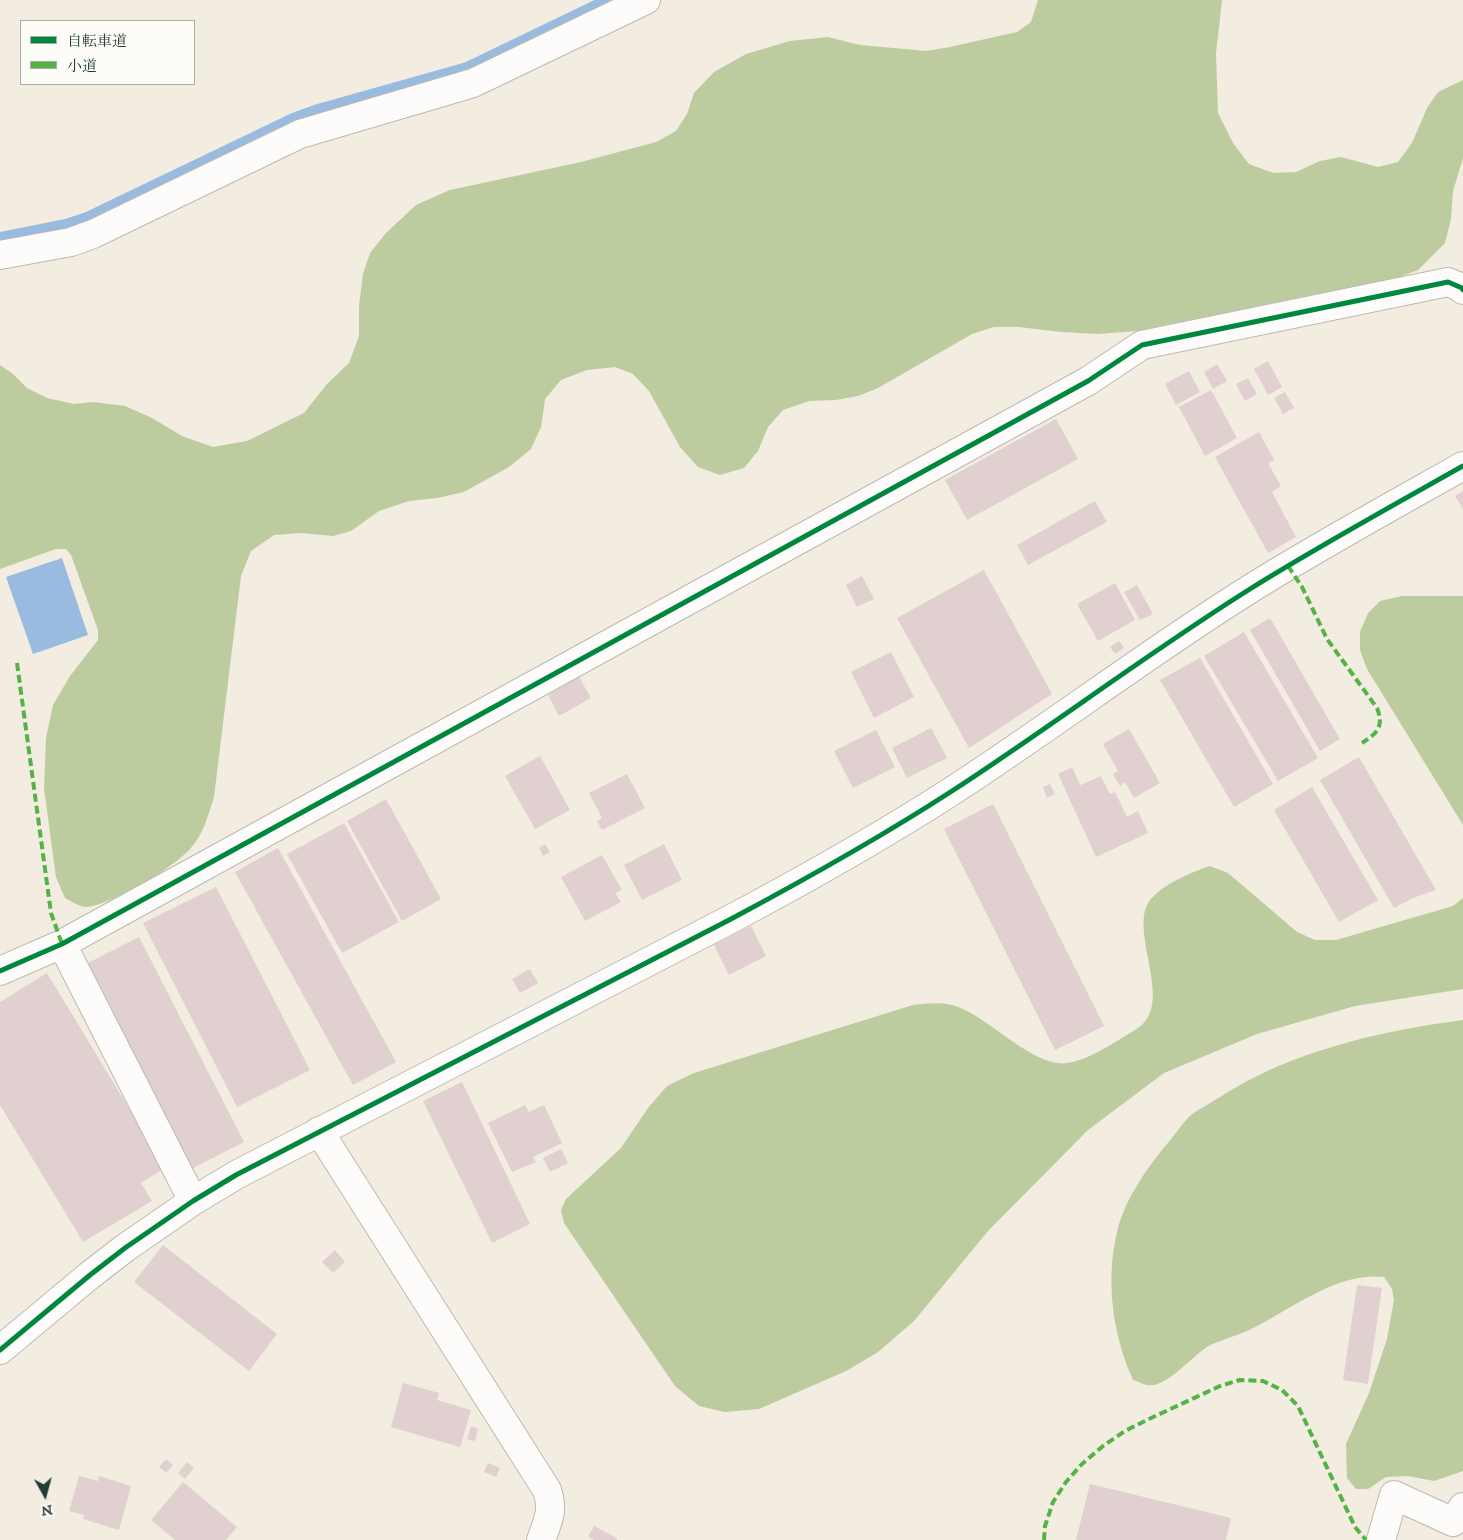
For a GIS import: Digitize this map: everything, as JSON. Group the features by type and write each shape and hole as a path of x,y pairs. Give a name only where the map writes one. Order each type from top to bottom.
{"street":[{"path":"0,255 70,242 94,234 300,134 473,83 646,0"},
{"path":"0,971 62,944 1079,386 1142,345 1448,282 1463,290"},
{"path":"0,1350 90,1275 132,1243 236,1175 822,870 951,792 1250,589 1324,544 1463,466"},
{"path":"62,944 194,1201"},
{"path":"319,1131 547,1490 552,1503 550,1516 541,1540"},
{"path":"1381,1540 1394,1495 1453,1522 1463,1507"}],"green space":[{"path":"1038,0 1222,0 1216,53 1218,113 1233,143 1249,164 1273,173 1296,172 1320,161 1341,157 1378,167 1398,162 1412,143 1427,108 1438,92 1463,80 1463,158 1453,191 1451,219 1445,243 1418,270 1400,277 1136,331 1098,334 1019,327 994,327 972,334 878,388 858,396 836,400 809,401 783,410 768,427 758,451 744,468 720,475 698,467 680,447 649,391 633,374 615,367 587,370 561,380 545,399 541,427 531,449 509,467 464,492 437,498 409,501 379,511 351,531 333,536 301,533 274,535 251,551 241,576 214,797 205,825 195,844 170,866 111,900 86,907 65,898 56,877 44,788 46,738 53,705 70,676 98,640 98,630 71,555 66,549 56,549 0,569 0,365 13,374 27,388 47,398 74,404 93,402 125,406 152,418 182,436 213,447 247,441 304,413 327,384 349,363 359,336 359,306 363,274 370,253 386,233 416,205 450,190 581,162 656,142 676,131 687,114 694,93 714,72 746,54 790,41 828,37 860,45 926,51 950,47 1017,32 1031,22"},
{"path":"1402,596 1463,596 1463,825 1367,669 1360,650 1360,632 1368,613 1380,601"},
{"path":"1210,866 1228,873 1297,932 1315,940 1336,940 1453,906 1463,898 1463,989 1355,1006 1257,1034 1164,1073 1088,1130 988,1231 914,1321 878,1352 846,1371 759,1409 725,1412 699,1406 675,1386 564,1223 561,1210 566,1199 621,1148 648,1108 667,1086 694,1073 913,1005 939,1003 965,1010 1042,1059 1055,1063 1067,1063 1085,1058 1135,1030 1147,1019 1152,1004 1153,986 1144,929 1145,912 1151,899 1171,883"},
{"path":"1463,1020 1463,1471 1434,1481 1408,1476 1386,1477 1368,1489 1356,1489 1347,1478 1346,1444 1369,1393 1387,1339 1394,1300 1392,1289 1384,1277 1348,1280 1330,1286 1247,1331 1207,1347 1162,1382 1147,1385 1133,1380 1120,1343 1113,1305 1111,1286 1114,1247 1126,1206 1138,1184 1152,1163 1188,1118 1247,1081 1306,1055 1368,1037"}],"water":[{"path":"62,558 88,635 33,654 6,577"}],"building":[{"path":"1268,361 1282,387 1268,395 1254,369"},
{"path":"1217,364 1227,381 1213,389 1204,372"},
{"path":"1189,371 1200,392 1176,405 1165,384"},
{"path":"1248,378 1257,394 1245,401 1236,384"},
{"path":"1211,390 1237,438 1205,456 1179,407"},
{"path":"1285,392 1294,408 1283,414 1274,398"},
{"path":"1056,419 1078,459 967,520 945,480"},
{"path":"1259,432 1274,460 1268,463 1281,486 1272,492 1296,537 1268,553 1215,457"},
{"path":"1463,491 1463,509 1455,496"},
{"path":"1095,501 1107,522 1028,565 1017,545"},
{"path":"984,570 1052,694 969,748 897,618"},
{"path":"862,576 874,599 857,607 846,585"},
{"path":"1115,583 1135,620 1098,641 1077,604"},
{"path":"1137,585 1153,614 1140,620 1124,592"},
{"path":"1270,618 1340,739 1320,751 1250,630"},
{"path":"1244,632 1318,758 1278,781 1204,656"},
{"path":"1119,641 1124,648 1115,654 1110,647"},
{"path":"891,652 914,697 874,718 851,672"},
{"path":"1200,658 1273,784 1234,807 1160,680"},
{"path":"579,677 591,698 559,716 548,695"},
{"path":"931,728 947,758 907,778 892,748"},
{"path":"1129,729 1160,783 1134,798 1125,782 1120,786 1113,774 1118,771 1103,744"},
{"path":"876,730 895,767 853,788 834,751"},
{"path":"540,756 570,810 535,829 505,776"},
{"path":"1359,757 1436,890 1413,898 1394,908 1320,780"},
{"path":"1072,767 1080,785 1074,788 1101,776 1110,794 1115,792 1127,817 1138,811 1148,833 1096,857 1058,774"},
{"path":"627,774 645,808 602,830 597,821 602,818 589,793"},
{"path":"1050,784 1055,794 1047,798 1043,787"},
{"path":"1312,787 1378,900 1339,922 1274,810"},
{"path":"386,799 441,899 402,921 347,821"},
{"path":"993,804 1104,1026 1055,1050 944,829"},
{"path":"344,823 399,922 342,953 287,854"},
{"path":"545,844 550,852 543,856 539,848"},
{"path":"664,844 682,880 642,900 624,865"},
{"path":"278,848 396,1062 353,1085 235,872"},
{"path":"602,855 622,890 615,893 621,902 585,921 561,877"},
{"path":"216,887 310,1070 237,1107 143,923"},
{"path":"751,926 766,956 729,975 714,945"},
{"path":"139,937 244,1142 189,1170 84,965"},
{"path":"530,969 538,983 520,993 512,979"},
{"path":"47,973 165,1168 141,1183 152,1201 83,1242 0,1105 0,1002"},
{"path":"462,1082 530,1224 492,1243 423,1101"},
{"path":"525,1105 529,1112 544,1105 562,1143 533,1157 536,1162 512,1172 488,1123"},
{"path":"561,1149 568,1163 550,1172 543,1158"},
{"path":"163,1245 277,1334 249,1371 134,1282"},
{"path":"335,1250 345,1262 333,1273 322,1262"},
{"path":"1357,1285 1382,1288 1368,1384 1343,1380"},
{"path":"403,1383 439,1393 437,1400 471,1410 460,1447 391,1427"},
{"path":"471,1426 478,1429 475,1441 467,1439"},
{"path":"166,1459 173,1465 166,1473 159,1467"},
{"path":"187,1462 194,1468 185,1479 178,1473"},
{"path":"488,1463 500,1468 496,1477 484,1472"},
{"path":"79,1476 98,1481 99,1476 131,1486 119,1530 83,1519 84,1515 69,1511"},
{"path":"183,1482 237,1527 226,1540 175,1540 151,1520"},
{"path":"1090,1484 1231,1518 1226,1540 1076,1540"},
{"path":"594,1526 617,1538 617,1540 594,1540 588,1537"}],"waterway":[{"path":"0,237 66,224 87,217 293,118 318,109 467,67 606,0"}],"marked path":[{"path":"1288,566 1302,587 1327,639 1377,708 1380,724 1376,732 1362,743"},
{"path":"17,663 51,913 62,944"},
{"path":"1044,1540 1045,1526 1053,1502 1066,1482 1082,1464 1103,1446 1125,1431 1149,1419 1220,1386 1240,1380 1263,1381 1282,1390 1298,1406 1355,1527 1366,1540"}],"cycle path":[{"path":"0,971 62,944 1088,381 1142,345 1448,282 1463,290"},
{"path":"0,1350 125,1248 193,1201 236,1175 731,919 843,857 952,791 1174,638 1250,589 1463,466"}]}
